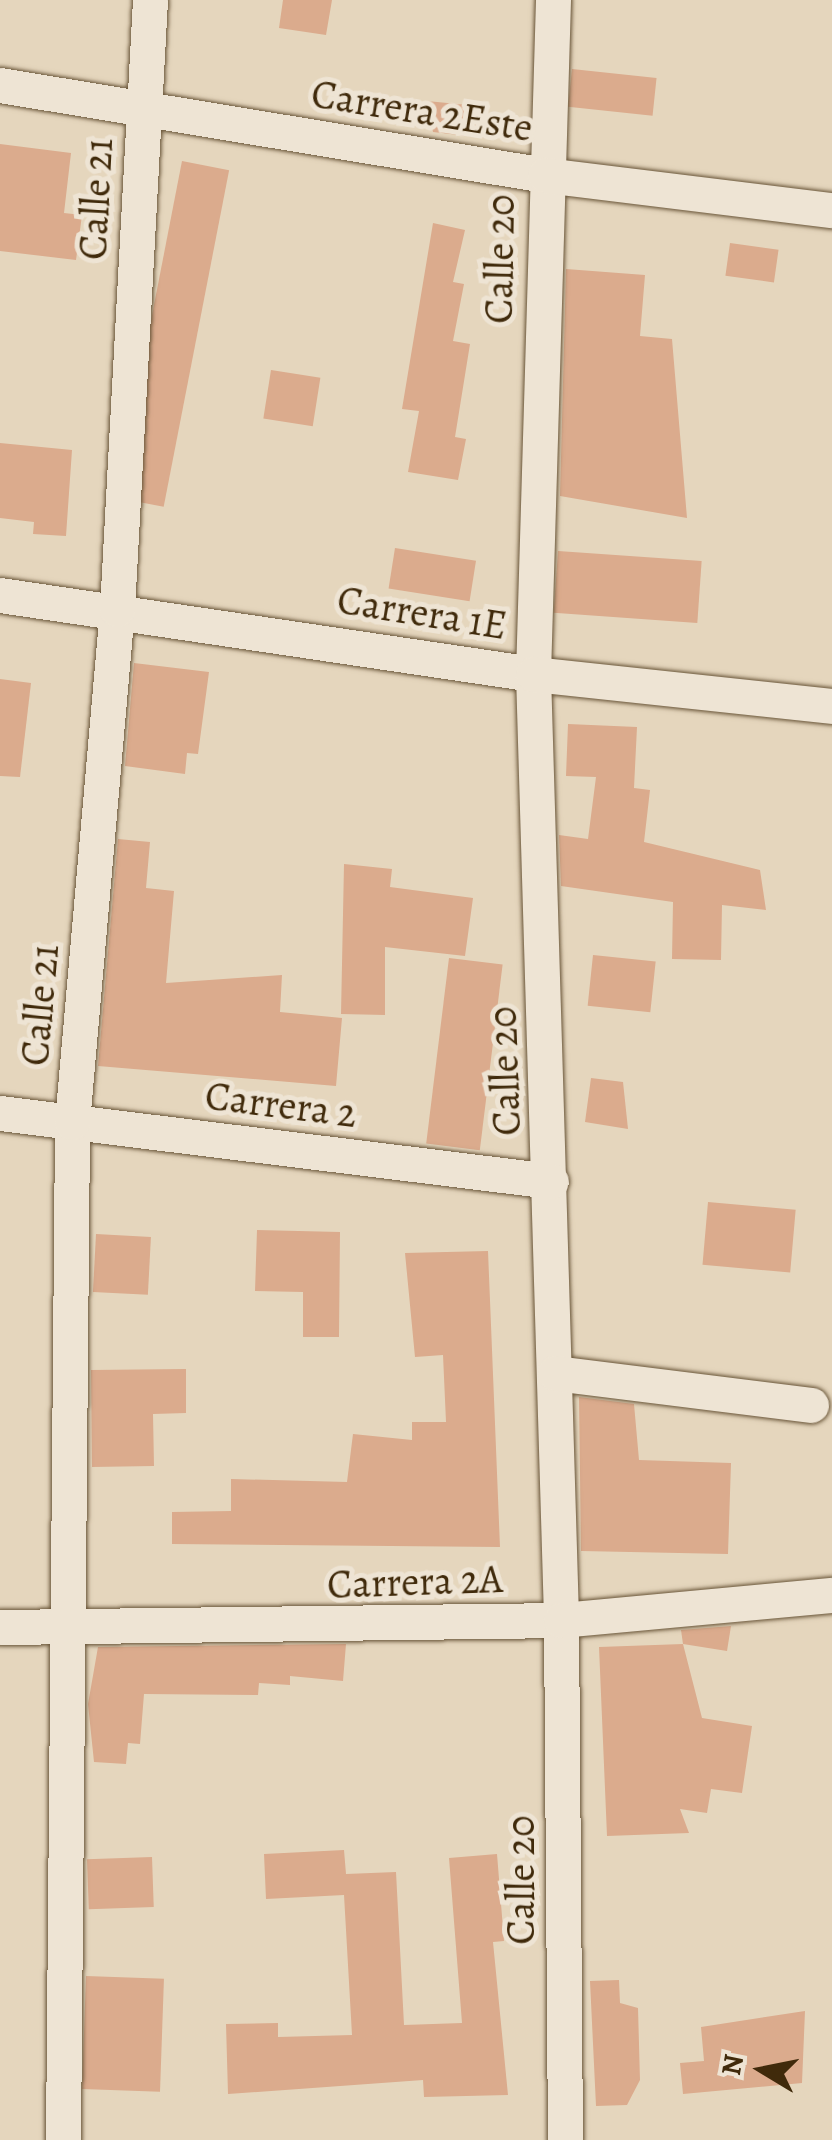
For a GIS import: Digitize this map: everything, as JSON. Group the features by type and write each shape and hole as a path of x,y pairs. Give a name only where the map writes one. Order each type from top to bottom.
{"street":[{"name":"Calle 21","path":"62,2140 72,1122 118,609 150,0"},
{"name":"Calle 20","path":"553,0 532,674 551,1181 561,1620 565,2140"},
{"name":"Carrera 2Este","path":"0,85 545,175 832,210"},
{"name":"Carrera 1E","path":"0,594 532,674 832,706"},
{"name":"Carrera 2","path":"0,1113 551,1181"},
{"path":"555,1373 811,1405"},
{"name":"Carrera 2A","path":"0,1627 67,1623 561,1620 832,1594"}],"building":[{"path":"283,0 332,0 326,35 279,28"},
{"path":"572,69 657,78 653,116 568,107"},
{"path":"427,101 488,107 485,138 433,132"},
{"path":"0,144 71,153 64,213 82,215 76,260 0,251"},
{"path":"182,161 229,170 164,507 117,498"},
{"path":"433,223 465,230 453,282 464,284 453,341 470,344 455,437 466,439 458,480 408,472 419,411 402,409"},
{"path":"730,243 779,250 774,282 725,276"},
{"path":"566,269 645,275 640,336 672,339 687,518 560,496"},
{"path":"271,370 320,378 313,426 263,418"},
{"path":"0,443 72,450 66,536 33,534 34,522 0,518"},
{"path":"395,548 476,561 470,601 389,588"},
{"path":"558,551 702,561 697,623 554,613"},
{"path":"134,663 209,672 198,754 187,753 185,774 125,766"},
{"path":"0,679 31,683 20,777 0,776"},
{"path":"568,724 637,727 634,788 650,790 644,842 760,870 766,910 722,905 721,960 672,959 673,902 561,886 559,835 588,839 596,777 566,776"},
{"path":"118,839 150,842 146,888 174,891 166,983 282,975 280,1012 342,1018 336,1086 98,1066"},
{"path":"344,864 392,869 390,887 473,898 465,956 385,947 385,1015 341,1014"},
{"path":"593,955 656,962 650,1012 588,1006"},
{"path":"449,958 503,965 480,1150 426,1144"},
{"path":"591,1078 623,1082 628,1129 585,1122"},
{"path":"708,1202 796,1210 790,1272 703,1265"},
{"path":"257,1230 340,1232 339,1337 303,1337 303,1292 255,1291"},
{"path":"96,1234 151,1237 148,1295 93,1292"},
{"path":"488,1251 500,1547 172,1544 172,1512 231,1511 231,1479 347,1482 353,1434 412,1440 412,1422 446,1422 443,1355 415,1357 405,1253"},
{"path":"186,1369 186,1413 153,1414 154,1466 92,1467 91,1370"},
{"path":"579,1397 634,1404 639,1460 731,1463 728,1554 581,1551"},
{"path":"731,1626 727,1651 683,1644 681,1630"},
{"path":"346,1644 343,1681 290,1676 290,1685 259,1683 258,1695 144,1694 140,1744 128,1743 126,1764 94,1762 88,1704 98,1647"},
{"path":"683,1644 702,1718 752,1726 742,1793 711,1789 707,1813 680,1809 689,1833 607,1836 599,1647"},
{"path":"344,1850 346,1874 396,1872 404,2025 462,2023 449,1858 497,1854 504,1941 493,1942 508,2095 424,2097 423,2080 228,2094 226,2024 278,2023 278,2037 352,2035 344,1895 266,1899 264,1854"},
{"path":"152,1857 154,1907 89,1909 87,1859"},
{"path":"86,1976 164,1979 160,2092 82,2089"},
{"path":"619,1980 620,2003 638,2008 640,2080 627,2105 596,2106 590,1981"},
{"path":"805,2011 802,2083 683,2094 680,2063 704,2061 701,2027"}]}
